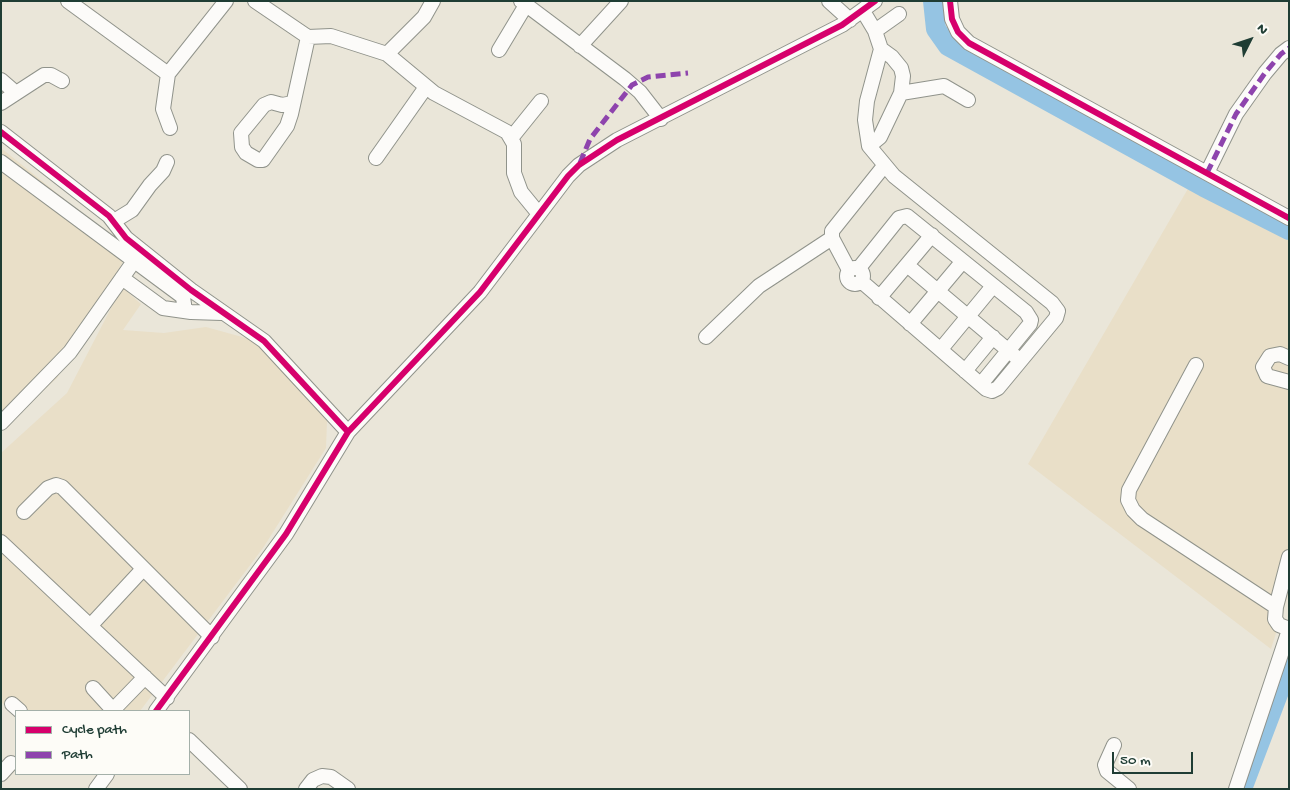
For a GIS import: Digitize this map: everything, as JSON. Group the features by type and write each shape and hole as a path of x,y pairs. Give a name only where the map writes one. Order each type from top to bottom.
{"street":[{"path":"68,1 168,74"},
{"path":"170,128 163,109 168,74 226,1"},
{"path":"255,1 308,37 331,36 388,54 426,87 501,128 512,137"},
{"path":"388,54 424,17 434,1"},
{"path":"580,46 621,1"},
{"path":"829,1 850,20"},
{"path":"158,710 286,534 348,432 480,292 579,165 617,140 850,20 875,1"},
{"path":"950,1 952,19 958,32 969,43 1289,218"},
{"path":"498,50 524,3 640,92 661,119"},
{"path":"863,11 875,31 881,48 901,68 904,76 901,93 880,137 869,146"},
{"path":"875,31 899,14"},
{"path":"293,103 308,37"},
{"path":"881,48 866,110 865,120 869,146 884,166 1052,303 1058,311 1056,318 998,388 992,391 965,371 880,298 856,273 832,238 832,232 836,224 884,166"},
{"path":"1207,172 1236,114 1281,54 1289,48"},
{"path":"1,103 44,75 51,75 62,81"},
{"path":"1,80 16,93"},
{"path":"901,93 944,86 968,100"},
{"path":"376,158 426,87"},
{"path":"539,214 522,192 514,173 512,137 541,101"},
{"path":"1,132 114,221 126,238 186,299 222,313"},
{"path":"1,162 186,299 222,313 264,341 348,432"},
{"path":"114,221 132,210 163,171 167,162"},
{"path":"856,273 899,218 907,216 1026,312 1031,320 1030,324 981,384"},
{"path":"880,298 932,235"},
{"path":"706,337 760,286 832,238"},
{"path":"1,423 62,362 134,261"},
{"path":"910,324 963,261"},
{"path":"907,265 1020,360"},
{"path":"122,278 163,308 186,299"},
{"path":"941,349 994,286"},
{"path":"965,371 993,337"},
{"path":"1289,358 1280,354 1270,356 1263,367 1267,376 1289,382"},
{"path":"1196,365 1128,490 1128,500 1133,510 1142,519 1276,607"},
{"path":"24,512 48,488 56,485 62,487 212,637"},
{"path":"1,542 167,698"},
{"path":"1236,789 1289,629 1278,625 1275,619 1276,607 1289,558"},
{"path":"91,625 143,569"},
{"path":"93,688 112,710 145,677"},
{"path":"190,741 240,789"},
{"path":"1114,745 1105,766 1108,771 1129,789"},
{"path":"1,774 10,763"},
{"path":"96,789 106,775"},
{"path":"306,789 313,780 322,776 331,777 348,789"}],"shaded area":[{"path":"1,148 129,251 57,378 1,429"},
{"path":"1189,187 1289,240 1289,592 1271,649 1028,464"},
{"path":"122,287 141,304 123,330 164,333 206,327 253,340 327,421 326,448 263,548 141,710 15,710 15,715 1,702 1,453 67,393"}],"waterway":[{"path":"933,1 936,29 948,46 1204,187 1289,230"},
{"path":"1242,789 1283,681 1289,646"}],"marked path":[{"path":"1207,173 1236,114 1265,73 1281,54 1289,48"},
{"path":"580,163 590,139 632,85 648,77 688,73"}],"cycle path":[{"path":"157,710 286,534 348,432 480,292 568,176 579,165 617,140 842,25 875,1"},
{"path":"950,1 952,19 958,32 969,43 1289,218"},
{"path":"1,132 109,216 126,238 191,290 264,341 348,432"}]}
